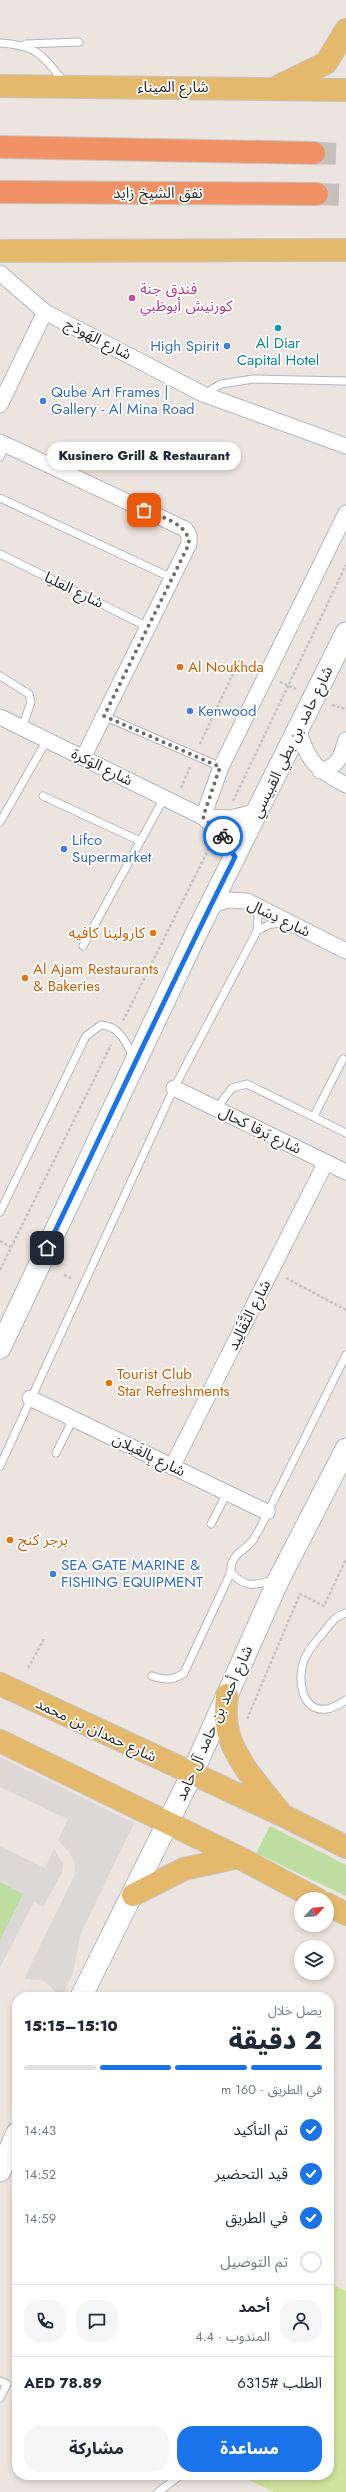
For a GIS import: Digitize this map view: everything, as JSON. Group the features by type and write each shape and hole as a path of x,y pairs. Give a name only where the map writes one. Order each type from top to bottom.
{"highway":[{"path":"0,147 314,153"},
{"name":"نفق الشيخ زايد","path":"0,192 317,194"}],"main road":[{"path":"274,87 294,80 326,63 346,30"},
{"name":"شارع الميناء","path":"0,86 274,87 346,90"},
{"path":"0,251 341,252"},
{"name":"شارع حامد بن بطي القبيسي","path":"0,1348 137,1063 210,905 299,731 346,633"},
{"name":"شارع أحمد بن حامد آل حامد","path":"84,1992 169,1823 279,1579 346,1449"},
{"name":"شارع حمدان بن محمد","path":"0,1684 282,1815 346,1847"},
{"path":"227,1695 226,1716 229,1737 252,1775 282,1815"},
{"path":"0,1741 238,1857 304,1892"},
{"path":"133,1895 184,1869 238,1857"},
{"path":"334,1908 346,1914"},
{"path":"0,2171 12,2144"}],"street":[{"name":"شارع الهَودَج","path":"0,273 45,312 203,394 346,446"},
{"path":"0,405 45,312"},
{"path":"2,448 185,529 189,535 189,544 83,758"},
{"path":"203,817 220,767 346,513"},
{"name":"شارع الوَكرة","path":"0,717 203,817 222,835 235,857"},
{"path":"299,731 307,755 320,771 346,785"},
{"path":"320,771 334,767 340,758 346,740"},
{"path":"340,758 346,772"},
{"name":"شارع الوَكرة","path":"203,817 231,818 258,811"},
{"name":"شارع دِسَال","path":"210,905 233,900 255,905 346,951"},
{"name":"شارع بَرقا كحال","path":"174,1088 346,1172"},
{"name":"شارع التَّقَالِيد","path":"172,1467 326,1162"},
{"name":"شارع بِالغَيلان","path":"30,1398 267,1512"}],"lane":[{"path":"0,43 20,44 80,42"},
{"path":"20,44 32,48 46,59 68,87"},
{"path":"203,394 222,384 253,379 346,381"},
{"path":"0,498 172,578"},
{"name":"شارع العليا","path":"0,554 148,626"},
{"path":"0,676 29,694 31,702 22,728"},
{"path":"104,716 220,767"},
{"path":"0,822 47,740"},
{"path":"43,796 140,841"},
{"path":"83,946 140,841 169,800"},
{"path":"0,1466 30,1398 85,1286 174,1088 257,931 258,918 255,905"},
{"path":"257,931 274,923 288,922"},
{"path":"0,1212 86,1036 101,1025 112,1028 121,1036 137,1063"},
{"path":"314,1116 343,1059"},
{"path":"216,1109 232,1088 247,1084 346,1133"},
{"path":"152,1676 166,1680 176,1679 184,1673 231,1572 230,1565 241,1548 253,1541 346,1355"},
{"path":"56,1453 73,1419"},
{"path":"0,1450 10,1446"},
{"path":"210,1524 227,1494"},
{"path":"231,1572 246,1585 253,1585 279,1579"},
{"path":"346,1613 331,1622 309,1651 301,1670 301,1680 307,1702 316,1708 328,1709 346,1700"},
{"path":"0,2380 7,2384 0,2398"},
{"path":"158,2492 174,2480"}],"path":[{"path":"232,804 346,565"},
{"path":"169,800 195,756 238,661 301,692"},
{"path":"331,704 346,709"},
{"path":"121,1025 213,840"},
{"path":"0,1270 114,1040"},
{"path":"0,1241 11,1247"},
{"path":"272,1270 346,1310"},
{"path":"245,1724 300,1594 324,1606 346,1559"},
{"path":"28,1668 44,1639"}],"green space":[{"path":"270,1826 346,1865 346,1896 256,1853"},
{"path":"0,1882 23,1894 0,1941"},
{"path":"334,2285 346,2291 346,2492 274,2492 249,2480 334,2480"}],"shaded area":[{"path":"0,1757 134,1823 81,1933 73,1972 64,1992 55,1992 42,1980 24,1979 74,1876 75,1865 70,1853 58,1840 68,1819 0,1787"},
{"path":"0,1846 45,1868 54,1849 63,1864 62,1873 43,1907 34,1902 0,1968 0,1941 23,1894 0,1882"}],"tunnel":[{"path":"314,153 346,154"},
{"path":"317,194 346,195"}],"way so far":[{"path":"144,510 185,529 189,535 189,544 104,716 220,767 210,792 203,817 223,836"}],"place":[{"name":"فندق جنة كورنيش أبوظبي","path":"132,298"},
{"name":"Al Diar Capital Hotel","path":"278,328"},
{"name":"High Spirit","path":"227,346"},
{"name":"Qube Art Frames | Gallery - Al Mina Road","path":"43,401"},
{"name":"Kusinero Grill & Restaurant","path":"144,510"},
{"name":"Al Noukhda","path":"180,667"},
{"name":"Kenwood","path":"190,711"},
{"name":"Lifco Supermarket","path":"64,849"},
{"name":"كارولينا كافيه","path":"153,933"},
{"name":"Al Ajam Restaurants & Bakeries","path":"25,978"},
{"name":"Tourist Club Star Refreshments","path":"109,1383"},
{"name":"برجر كنج","path":"10,1540"},
{"name":"SEA GATE MARINE & FISHING EQUIPMENT","path":"53,1574"}],"route":[{"path":"47,1248 137,1063 195,936 235,857 230,845 223,836"}]}
